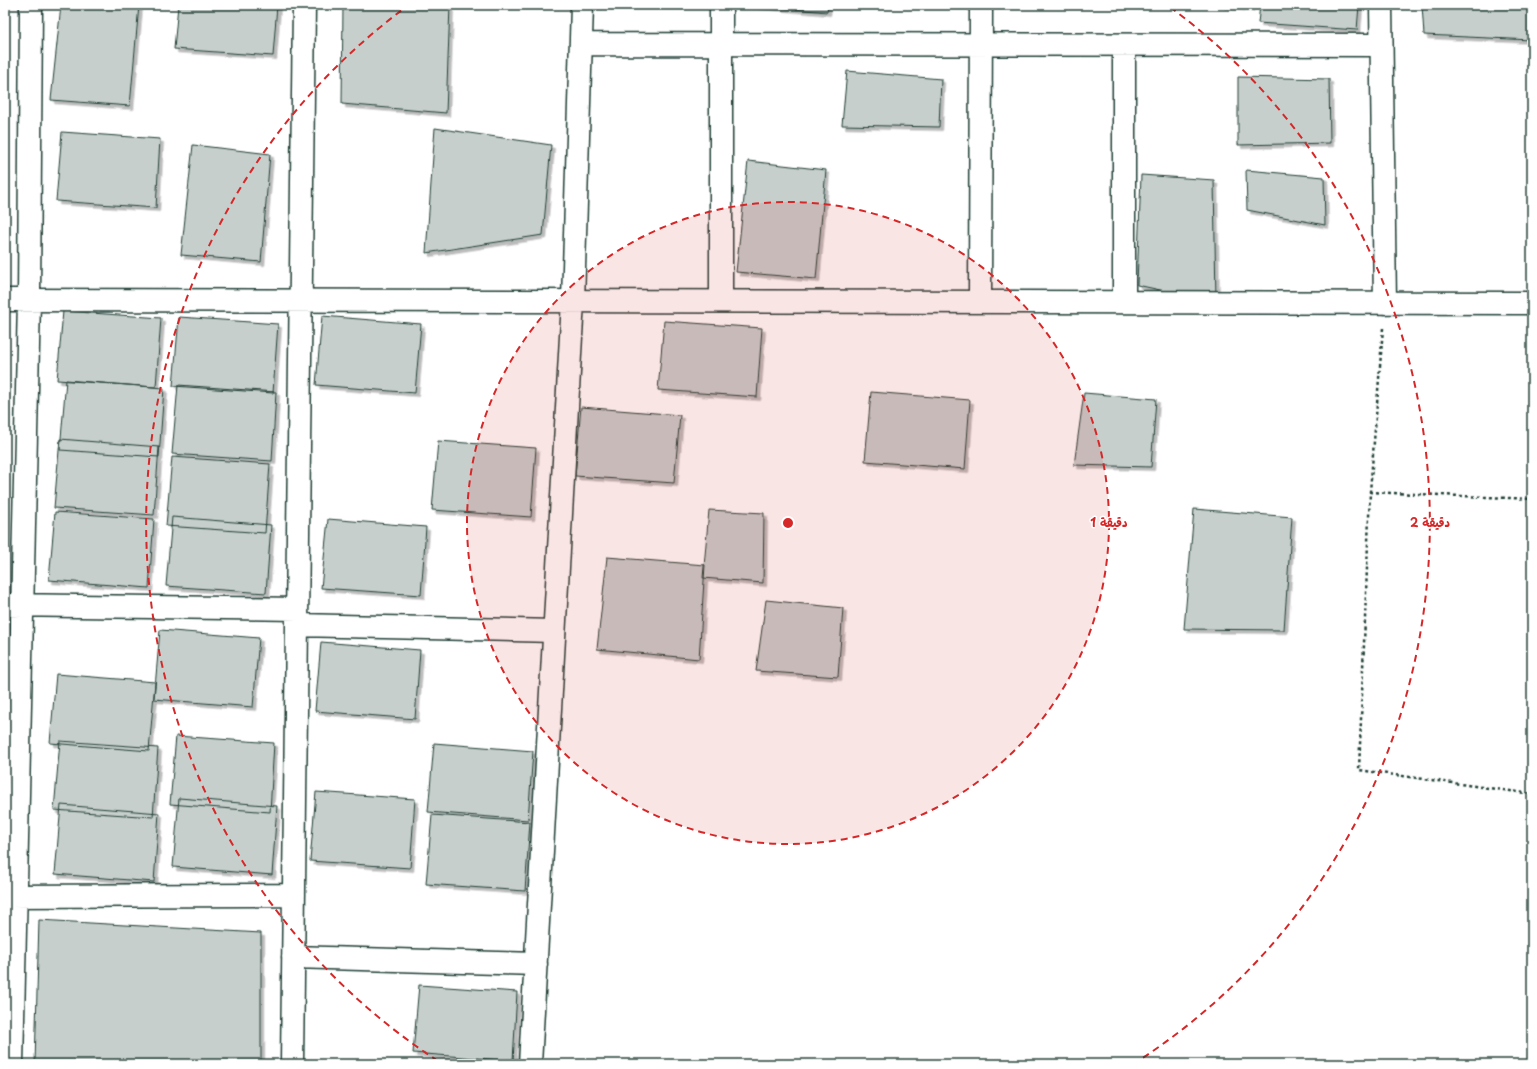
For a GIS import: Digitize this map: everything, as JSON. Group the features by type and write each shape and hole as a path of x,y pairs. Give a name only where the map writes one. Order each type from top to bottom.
{"street":[{"path":"12,1064 10,896 14,605 29,300 31,5"},
{"path":"292,1064 304,5"},
{"path":"530,1064 573,301 582,5"},
{"path":"721,301 722,5"},
{"path":"980,302 981,5"},
{"path":"1381,5 1385,303"},
{"path":"581,44 1381,45"},
{"path":"1124,45 1124,302"},
{"path":"5,300 1532,303"},
{"path":"14,605 297,617 554,631"},
{"path":"10,896 294,896"},
{"path":"293,957 536,964"}],"path":[{"path":"1385,303 1370,492 1359,770 1532,794"},
{"path":"1370,492 1532,499"}],"building":[{"path":"61,5 139,5 130,106 51,100"},
{"path":"178,5 277,5 273,56 174,49"},
{"path":"343,5 450,5 446,113 342,104"},
{"path":"749,5 828,5 827,12"},
{"path":"1221,5 1250,5 1250,8"},
{"path":"1260,5 1359,5 1357,30 1258,23"},
{"path":"1422,5 1532,5 1532,40 1424,35"},
{"path":"847,71 941,79 939,127 842,125"},
{"path":"1238,77 1329,79 1330,143 1238,145"},
{"path":"435,128 551,145 543,235 426,253"},
{"path":"62,132 160,139 156,208 56,201"},
{"path":"193,145 270,154 261,262 181,255"},
{"path":"748,161 826,170 816,279 736,272"},
{"path":"1246,170 1324,177 1325,225 1247,210"},
{"path":"1141,175 1214,180 1216,302 1137,285"},
{"path":"63,311 161,318 156,387 57,380"},
{"path":"322,316 421,324 415,393 316,385"},
{"path":"179,317 278,324 273,393 173,386"},
{"path":"664,321 762,328 757,397 658,390"},
{"path":"66,380 164,388 159,457 60,450"},
{"path":"178,385 276,392 272,461 172,454"},
{"path":"871,392 970,400 965,469 865,461"},
{"path":"1084,393 1156,399 1151,467 1074,465"},
{"path":"581,407 680,415 674,483 575,476"},
{"path":"60,439 159,447 154,515 54,508"},
{"path":"438,441 536,448 531,517 432,510"},
{"path":"172,457 270,464 265,533 166,526"},
{"path":"1194,509 1292,517 1284,630 1184,629"},
{"path":"709,510 764,513 763,583 703,578"},
{"path":"55,512 154,519 149,588 49,580"},
{"path":"172,517 271,525 266,593 166,586"},
{"path":"328,519 426,527 421,595 321,588"},
{"path":"607,557 705,565 699,659 597,649"},
{"path":"766,600 843,608 838,677 756,671"},
{"path":"5,625 10,625 5,691"},
{"path":"160,630 259,638 253,707 154,699"},
{"path":"321,642 420,650 415,719 315,711"},
{"path":"56,674 155,682 149,751 50,743"},
{"path":"176,736 274,743 270,812 170,804"},
{"path":"60,741 158,748 153,817 54,810"},
{"path":"434,743 533,751 528,820 428,812"},
{"path":"316,792 415,799 410,868 310,861"},
{"path":"179,798 277,806 272,875 173,867"},
{"path":"61,805 159,813 154,882 55,874"},
{"path":"432,815 530,822 525,891 426,884"},
{"path":"39,920 261,933 261,1064 35,1064"},
{"path":"419,985 517,992 513,1061 413,1053"}]}
